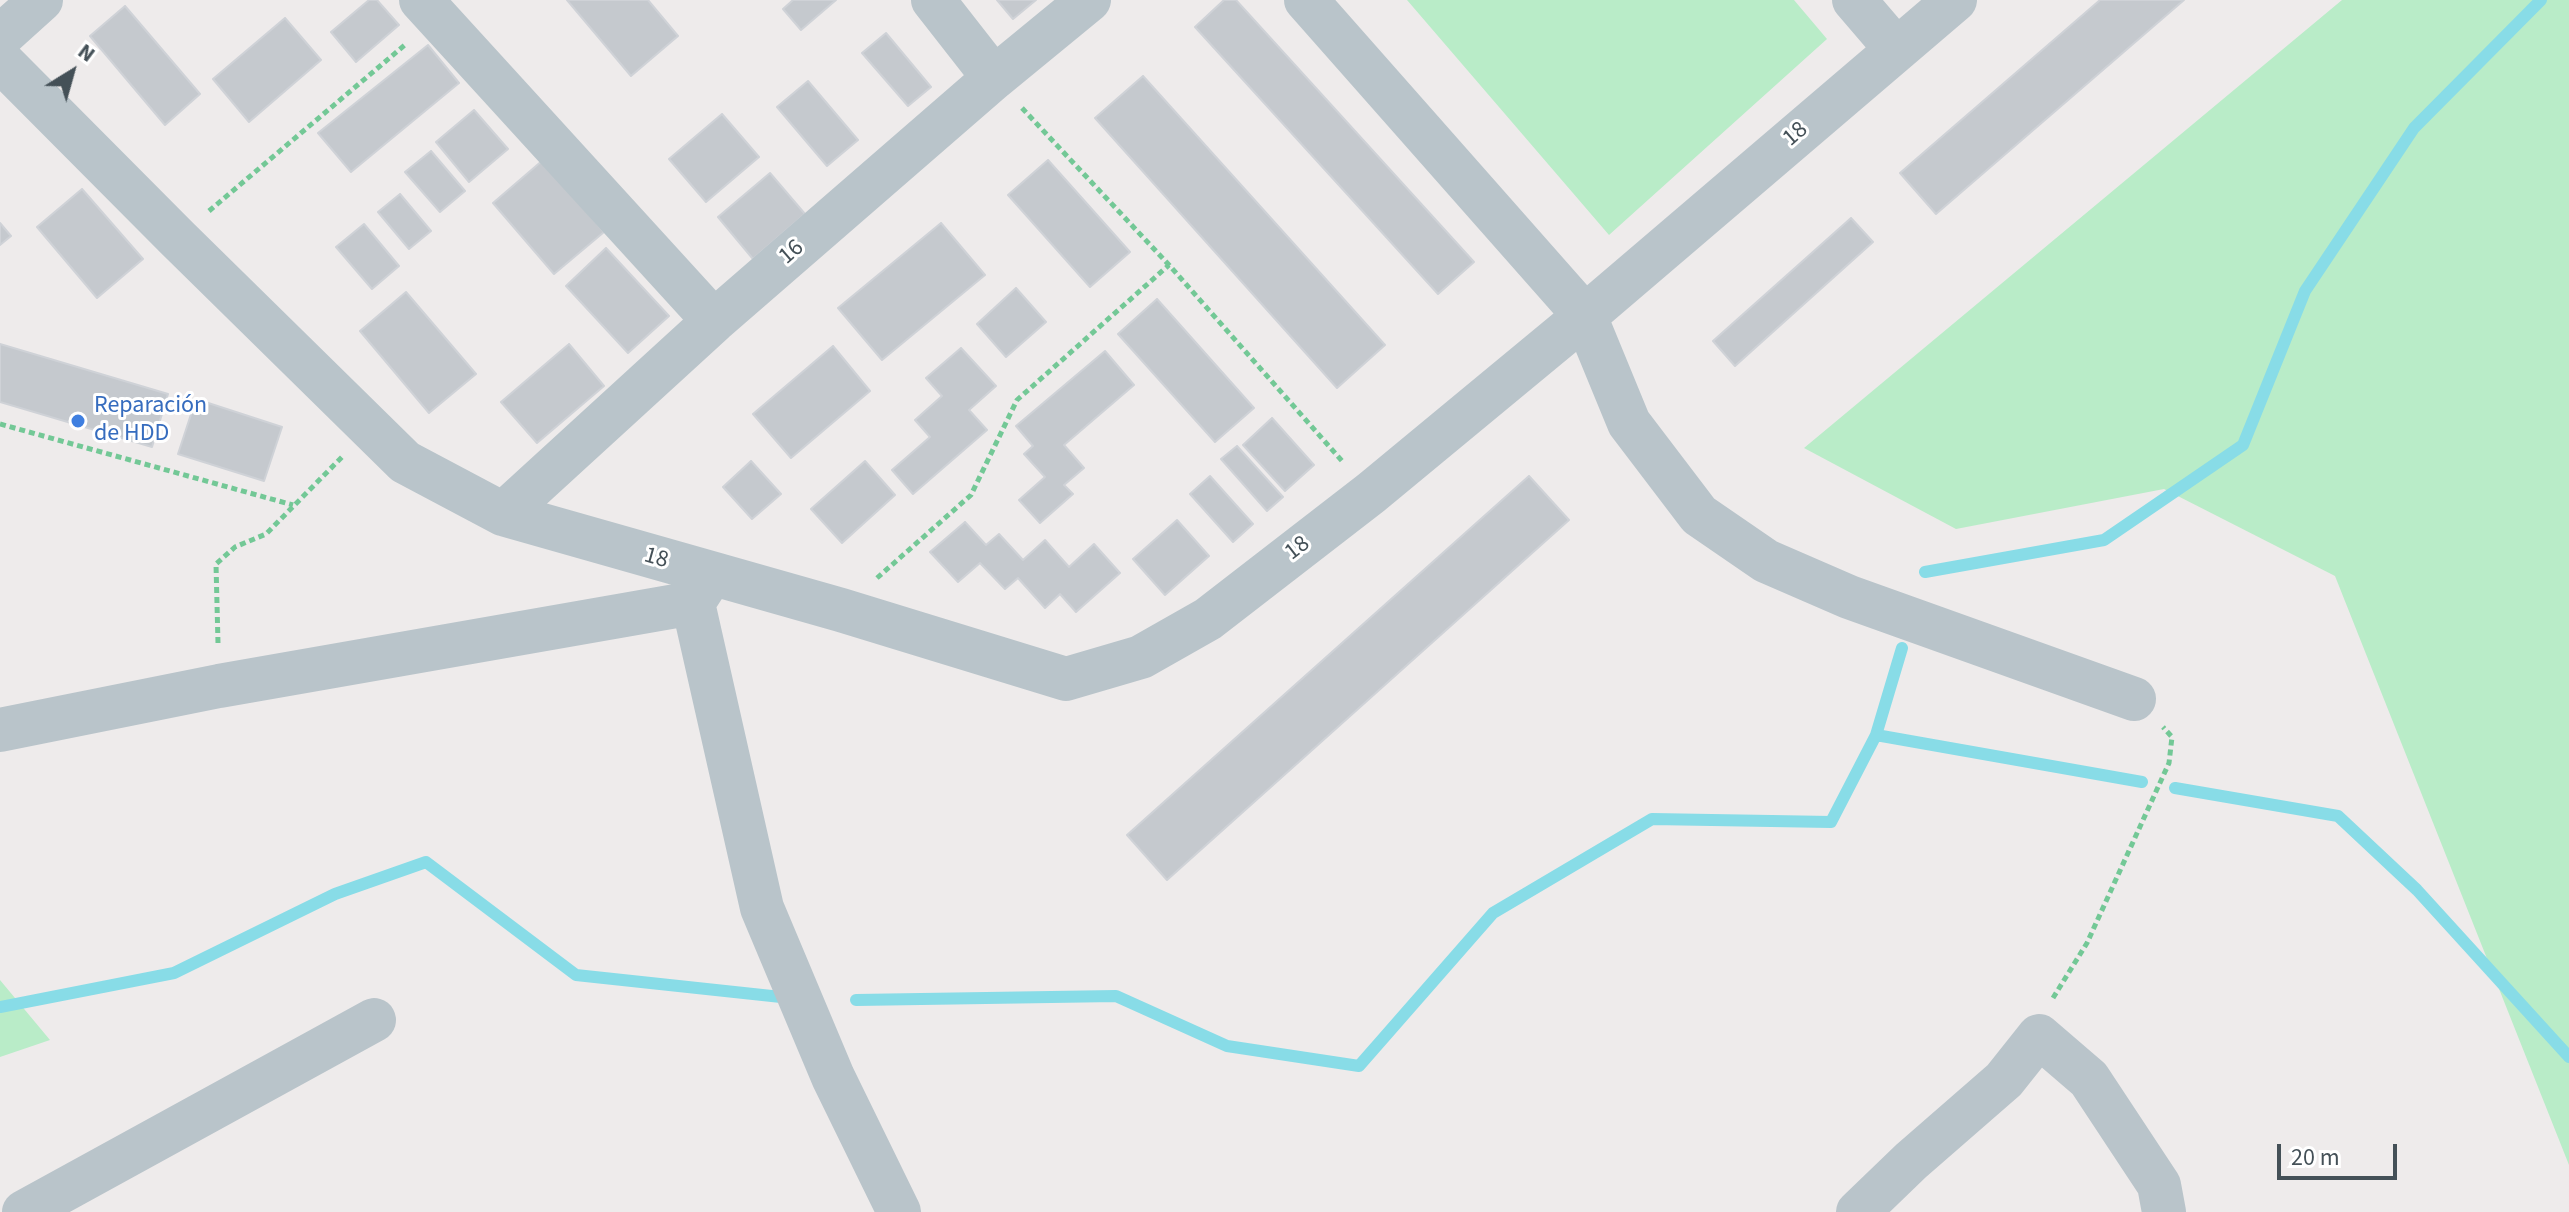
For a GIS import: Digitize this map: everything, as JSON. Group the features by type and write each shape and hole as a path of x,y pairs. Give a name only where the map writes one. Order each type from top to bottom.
{"street":[{"path":"0,37 41,0"},
{"path":"933,0 994,78"},
{"name":"16","path":"503,514 714,321 994,78 1089,0"},
{"path":"1306,0 1585,316 1629,423 1699,515 1766,561 1849,597 2134,699"},
{"path":"1854,0 1896,49"},
{"name":"18","path":"0,60 405,462 503,514 702,589 841,610 1066,679 1141,657 1208,619 1371,493 1585,316 1955,0"},
{"path":"429,9 714,321"},
{"path":"0,730 702,589 762,908 833,1077 899,1212"},
{"path":"24,1212 374,1020"},
{"path":"1858,1212 2004,1080 2039,1036 2089,1079 2159,1185 2164,1212"}],"path":[{"path":"177,238 429,9"},
{"path":"994,78 1169,265 1371,493"},
{"path":"841,610 971,495 1017,400 1169,265"},
{"path":"0,424 293,505"},
{"path":"219,686 216,564 235,547 266,534 371,428"},
{"path":"2039,1036 2054,994 2087,943 2169,763 2172,737 2134,699"}],"green space":[{"path":"1407,0 1794,0 1827,39 1609,235"},
{"path":"2342,0 2569,0 2569,1165 2335,576 2164,489 1956,529 1804,448"},
{"path":"0,980 50,1040 0,1057"}],"building":[{"path":"369,0 377,0 399,25 356,62 331,32"},
{"path":"567,0 648,0 678,36 631,76"},
{"path":"793,0 836,0 801,30 783,9"},
{"path":"997,0 1036,0 1013,19"},
{"path":"1224,0 1236,0 1474,262 1438,294 1195,27"},
{"path":"2100,0 2184,0 1936,214 1900,173"},
{"path":"125,6 200,94 165,125 90,36"},
{"path":"285,18 321,60 249,122 213,79"},
{"path":"886,33 931,87 908,106 862,53"},
{"path":"428,45 459,83 351,172 318,133"},
{"path":"1143,76 1385,345 1337,388 1095,118"},
{"path":"808,81 858,140 827,166 777,107"},
{"path":"474,110 508,149 469,182 436,142"},
{"path":"722,114 759,157 706,202 669,159"},
{"path":"431,151 465,191 440,212 405,172"},
{"path":"543,160 604,232 554,274 493,203"},
{"path":"1048,160 1130,252 1090,287 1008,195"},
{"path":"770,173 805,214 753,259 718,217"},
{"path":"82,189 143,259 97,298 37,227"},
{"path":"400,194 431,231 409,249 378,212"},
{"path":"1851,218 1873,242 1735,366 1713,341"},
{"path":"0,223 11,236 0,245"},
{"path":"941,223 985,275 882,360 838,308"},
{"path":"364,224 399,266 372,289 336,247"},
{"path":"606,248 669,316 628,353 566,286"},
{"path":"1016,288 1046,322 1006,357 977,324"},
{"path":"406,292 476,374 429,413 360,331"},
{"path":"1157,299 1254,408 1215,442 1118,334"},
{"path":"0,344 168,394 152,447 0,402"},
{"path":"569,344 604,386 537,443 501,402"},
{"path":"833,346 870,391 791,458 753,414"},
{"path":"961,348 996,386 969,410 987,430 913,494 892,470 930,437 915,420 942,396 926,378"},
{"path":"1105,351 1134,385 1064,445 1084,468 1064,485 1073,494 1040,523 1019,500 1045,477 1024,454 1033,446 1016,426"},
{"path":"196,399 282,427 264,481 178,454"},
{"path":"1272,418 1314,465 1285,491 1243,445"},
{"path":"1237,446 1283,497 1267,511 1221,459"},
{"path":"751,461 781,494 752,519 723,487"},
{"path":"865,461 895,495 842,543 811,509"},
{"path":"1210,476 1253,524 1233,542 1190,494"},
{"path":"1529,476 1569,520 1167,880 1127,835"},
{"path":"1177,520 1209,556 1165,595 1133,559"},
{"path":"965,522 986,545 999,534 1023,560 1045,540 1069,567 1094,544 1120,573 1076,612 1060,594 1045,608 1018,578 1005,589 980,563 958,582 930,552"}],"waterway":[{"path":"1925,572 2104,540 2243,445 2305,291 2414,128 2541,0"},
{"path":"856,1000 1116,996 1227,1046 1359,1066 1493,913 1652,819 1831,822 1876,735 1902,648"},
{"path":"1876,735 2142,782"},
{"path":"2175,788 2338,816 2417,890 2569,1057"},
{"path":"0,1007 174,973 335,894 426,862 576,975 781,997"}],"place":[{"name":"Reparación de HDD","path":"78,421"}]}
